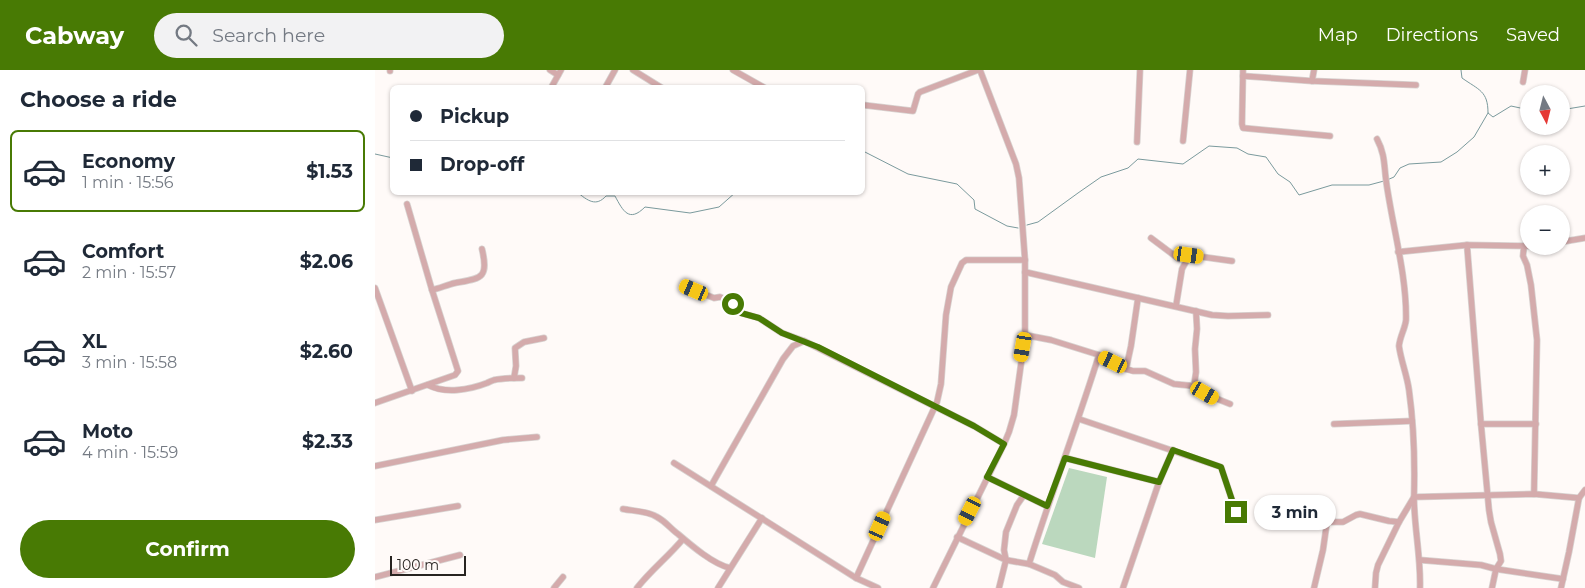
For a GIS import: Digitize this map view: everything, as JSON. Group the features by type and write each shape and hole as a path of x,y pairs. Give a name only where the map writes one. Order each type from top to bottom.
{"street":[{"path":"550,70 560,72 553,85"},
{"path":"607,85 615,70"},
{"path":"633,70 657,85"},
{"path":"733,70 760,85"},
{"path":"865,105 913,112 920,92 979,70 1016,164 1020,190 1025,260 1025,334 1014,415 1004,444 933,588"},
{"path":"1137,142 1140,70"},
{"path":"1183,141 1190,70"},
{"path":"1312,81 1314,70"},
{"path":"1523,82 1525,70"},
{"path":"1331,136 1243,128 1243,73 1312,81 1415,85"},
{"path":"1377,139 1386,168 1385,178 1404,290 1406,321 1399,339 1409,389 1415,456 1414,497 1420,560 1420,588"},
{"path":"375,403 455,375 458,371 407,204"},
{"path":"1151,238 1177,258 1182,259 1189,255 1232,261"},
{"path":"1570,240 1585,238"},
{"path":"1399,252 1467,245 1520,246"},
{"path":"1467,245 1488,496 1491,522 1501,561 1496,569 1492,588"},
{"path":"432,290 474,280 480,276 485,270 486,264 482,249"},
{"path":"1176,306 1182,269 1189,255"},
{"path":"1523,255 1531,285 1537,340 1534,494"},
{"path":"856,578 934,407 941,384 946,315 951,287 962,262 966,260 1025,260"},
{"path":"1025,272 1220,316 1268,315"},
{"path":"684,286 714,298 720,297 729,301 741,313 759,318 782,333 804,341 974,426 1004,444"},
{"path":"375,288 412,391"},
{"path":"1126,369 1138,298"},
{"path":"1194,386 1196,372 1196,311"},
{"path":"1025,334 1099,355 1126,369 1145,371 1174,384 1194,386 1230,404"},
{"path":"791,337 793,346"},
{"path":"514,378 516,366 515,348 524,342 544,338"},
{"path":"711,486 783,359 793,346 804,341"},
{"path":"1029,564 1099,355"},
{"path":"428,385 435,389 457,390 493,380 522,378"},
{"path":"1079,419 1221,467 1236,512"},
{"path":"1334,424 1412,421"},
{"path":"1481,424 1536,424"},
{"path":"375,466 503,440 537,437"},
{"path":"1123,588 1159,482 1173,450"},
{"path":"1065,458 1159,482"},
{"path":"674,463 856,578 878,588"},
{"path":"987,477 1047,506"},
{"path":"1561,588 1579,498 1585,490"},
{"path":"1414,497 1534,494 1579,498"},
{"path":"999,588 1006,560 1004,550 1007,532 1017,505 1024,495"},
{"path":"1375,588 1378,565 1399,522 1414,497"},
{"path":"375,520 457,506"},
{"path":"623,509 659,518 714,562 730,568"},
{"path":"1314,588 1327,522 1343,522 1361,514 1399,522"},
{"path":"718,588 762,518"},
{"path":"957,537 1006,560 1029,564 1055,575 1063,582 1079,588"},
{"path":"637,588 683,538"},
{"path":"375,577 460,555"},
{"path":"1420,560 1481,565 1563,580"},
{"path":"554,588 563,577"}],"green space":[{"path":"1069,468 1107,477 1095,558 1042,544"}],"waterway":[{"path":"1461,70 1462,78 1484,95 1488,106 1488,113 1493,117 1511,106 1520,108"},
{"path":"1570,108 1585,106"},
{"path":"1387,180 1394,177 1400,168 1409,164 1441,162 1457,152 1474,137 1488,113"},
{"path":"1027,225 1038,222 1101,177 1128,168 1138,159 1183,164 1209,146 1237,148 1248,154 1266,157 1278,174 1290,182 1299,195 1332,185 1369,185 1384,181"},
{"path":"865,152 908,174 957,184 974,200 975,209 1007,226 1018,228"},
{"path":"375,154 390,157"},
{"path":"581,195 592,202 599,201 606,196 615,196 624,210 631,215 645,207 690,213 719,207 733,195"}],"route":[{"path":"733,304 741,313 759,318 782,333 818,347 974,426 1004,444 987,477 1047,506 1065,458 1159,482 1173,450 1221,467 1225,474 1229,494 1236,512"}]}
